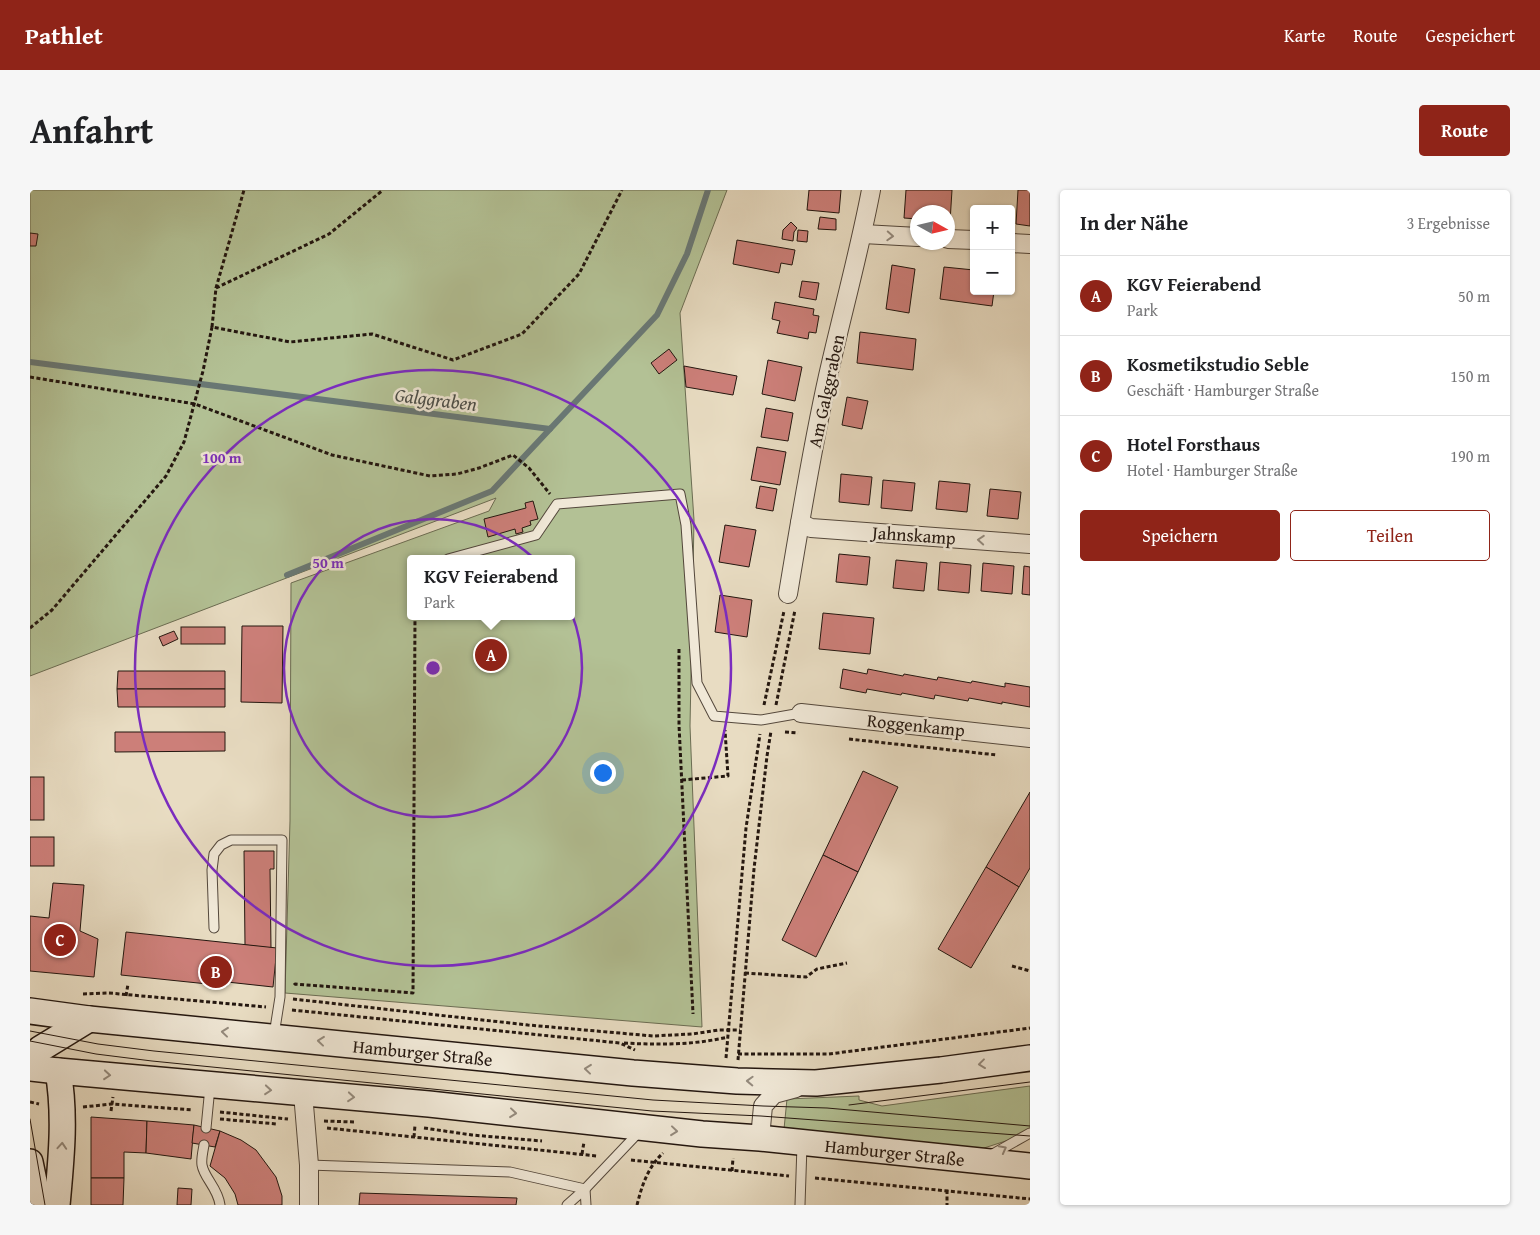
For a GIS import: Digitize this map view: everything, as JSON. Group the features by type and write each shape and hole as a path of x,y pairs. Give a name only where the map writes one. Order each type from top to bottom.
{"main road":[{"name":"Hamburger Straße","path":"30,1011 89,1019 616,1072 730,1068 816,1083 941,1070 1030,1058"},
{"path":"47,1196 62,1139 62,1106 58,1072 32,1054 89,1019"},
{"name":"Hamburger Straße","path":"58,1072 429,1104 702,1134 802,1142 1030,1166"},
{"path":"30,1162 47,1196"}],"street":[{"name":"Am Galggraben","path":"788,594 828,376 872,190"},
{"path":"863,234 910,237"},
{"path":"955,239 970,240"},
{"path":"1015,242 1030,244"},
{"name":"Jahnskamp","path":"800,523 811,528 1030,544"},
{"name":"Roggenkamp","path":"801,713 1030,738"},
{"name":"Hamburger Straße","path":"760,1138 763,1106 774,1094 816,1083"},
{"path":"302,1093 309,1165 309,1205"}],"lane":[{"path":"463,555 536,535 558,504 680,494 686,525 697,683 714,716 761,720 801,713"},
{"path":"214,928 212,870 214,854 221,845 231,840 282,840 280,990 274,1037"},
{"path":"206,1128 210,1084"},
{"path":"567,1205 644,1128"},
{"path":"980,1161 1029,1135"},
{"path":"800,1205 802,1142"},
{"path":"204,1145 202,1165 205,1174 216,1189 220,1205"},
{"path":"309,1165 510,1172 585,1189"},
{"path":"585,1189 586,1205"}],"path":[{"path":"30,628 52,610 166,476 184,442 203,371 212,327 216,288 244,190"},
{"path":"216,288 329,234 382,190"},
{"path":"212,327 290,342 372,334 453,360 522,334 579,274 622,190"},
{"path":"30,377 195,404 332,455 430,476 457,474 480,468 513,454 529,468 558,504"},
{"path":"730,1068 728,1030 746,828 761,720 788,594 797,602 767,756 754,869 738,1054 829,1054 1030,1028"},
{"path":"415,620 413,993 295,984 292,999 528,1025 643,1035 692,1034 719,1030 740,1030"},
{"path":"679,641 679,725 693,1014"},
{"path":"682,780 728,776 724,717"},
{"path":"923,748 1001,756"},
{"path":"745,973 806,978 817,969 848,963"},
{"path":"1012,966 1030,971"},
{"path":"123,1022 128,984"},
{"path":"78,994 110,993 278,1008 649,1045 710,1041 728,1037"},
{"path":"620,1043 637,1051"},
{"path":"111,1111 116,1076"},
{"path":"112,1104 207,1114 277,1124"},
{"path":"207,1114 356,1122"},
{"path":"407,1125 472,1135 546,1141"},
{"path":"327,1128 732,1171 1030,1198"},
{"path":"583,1144 624,1147"},
{"path":"637,1205 641,1188 653,1162 665,1151 656,1150"},
{"path":"732,1171 733,1157"},
{"path":"946,1190 947,1205"}],"green space":[{"path":"30,190 727,190 680,313 694,520 690,726 702,1027 285,993 290,821 291,583 489,511 496,498 30,676"},
{"path":"1030,1086 1030,1128 1015,1138 981,1149 784,1129 787,1099 859,1096 859,1100 882,1106"}],"building":[{"path":"809,190 841,190 839,213 807,210"},
{"path":"906,190 952,190 951,205 910,205 910,218 904,218"},
{"path":"1018,190 1030,190 1030,226 1016,224"},
{"path":"820,217 836,219 836,230 818,229"},
{"path":"791,222 797,228 794,232 793,241 782,239 783,230"},
{"path":"798,230 808,231 807,242 797,241"},
{"path":"30,233 38,234 36,246 30,246"},
{"path":"737,240 795,250 792,265 781,263 779,273 733,264"},
{"path":"892,265 915,269 909,313 886,309"},
{"path":"944,267 970,270 970,295 993,295 992,306 940,299"},
{"path":"802,281 819,283 816,300 799,297"},
{"path":"775,302 814,309 813,315 819,316 816,333 809,332 808,339 777,333 780,321 772,319"},
{"path":"860,332 916,339 913,370 857,363"},
{"path":"669,349 677,360 659,374 651,363"},
{"path":"768,360 802,367 795,401 762,394"},
{"path":"684,366 737,376 733,395 686,387"},
{"path":"847,397 868,401 862,429 842,425"},
{"path":"766,408 793,413 788,441 761,437"},
{"path":"757,447 786,452 780,485 751,480"},
{"path":"841,474 872,477 869,505 839,502"},
{"path":"883,480 915,483 912,511 881,508"},
{"path":"939,481 970,484 967,512 936,509"},
{"path":"760,486 777,489 773,511 756,508"},
{"path":"990,489 1021,492 1018,519 987,516"},
{"path":"533,501 538,519 530,521 531,525 522,528 523,532 516,534 515,529 488,537 484,519 526,508 525,503"},
{"path":"725,525 756,530 749,567 719,562"},
{"path":"839,554 870,557 867,585 836,582"},
{"path":"896,560 927,563 924,591 893,588"},
{"path":"940,562 971,565 969,593 938,590"},
{"path":"983,563 1014,566 1012,594 981,591"},
{"path":"1024,566 1030,567 1030,595 1022,594"},
{"path":"720,595 752,600 747,637 715,632"},
{"path":"823,613 874,618 870,654 819,649"},
{"path":"242,626 283,626 282,703 241,702"},
{"path":"181,627 225,627 225,644 181,644"},
{"path":"174,631 178,639 163,646 159,637"},
{"path":"843,669 867,674 868,669 937,680 938,677 1005,687 1005,683 1030,687 1030,707 969,698 968,701 935,695 934,699 902,693 901,695 867,689 866,693 840,688"},
{"path":"118,671 225,671 225,689 117,689"},
{"path":"117,689 225,689 225,707 118,707"},
{"path":"115,732 225,732 225,751 115,752"},
{"path":"863,771 898,787 858,872 823,855"},
{"path":"30,777 44,777 44,820 30,820"},
{"path":"1030,792 1030,868 1019,887 986,867"},
{"path":"30,837 54,837 54,866 30,866"},
{"path":"244,851 274,851 274,869 270,869 271,948 245,945"},
{"path":"823,855 858,872 816,957 782,940"},
{"path":"986,867 1019,887 971,968 938,949"},
{"path":"53,883 84,885 80,931 98,939 94,977 30,971 30,916 49,918"},
{"path":"126,932 277,948 273,987 227,982 227,986 121,975"},
{"path":"91,1117 147,1121 146,1153 124,1152 124,1178 91,1178"},
{"path":"147,1121 194,1125 191,1159 146,1153"},
{"path":"194,1125 220,1131 215,1147 192,1143"},
{"path":"220,1131 241,1140 256,1150 276,1177 282,1196 282,1205 238,1205 235,1194 225,1178 210,1166"},
{"path":"91,1178 124,1178 123,1205 91,1205"},
{"path":"178,1188 192,1189 191,1205 177,1205"},
{"path":"360,1193 517,1198 516,1205 359,1205"}],"waterway":[{"name":"Galggraben","path":"30,362 550,429 657,315 687,254 708,190"},
{"path":"287,575 492,491 550,429"}],"tram line":[{"path":"30,1031 98,1044 154,1051 653,1100 827,1108 1030,1126"},
{"path":"30,1041 96,1054 152,1061 652,1111 761,1116 1030,1136"},
{"path":"849,1105 1030,1082"},
{"path":"30,1119 45,1205"}],"place":[{"name":"KGV Feierabend","path":"491,655"},
{"name":"Hotel Forsthaus","path":"60,940"},
{"name":"Kosmetikstudio Seble","path":"216,972"}]}
